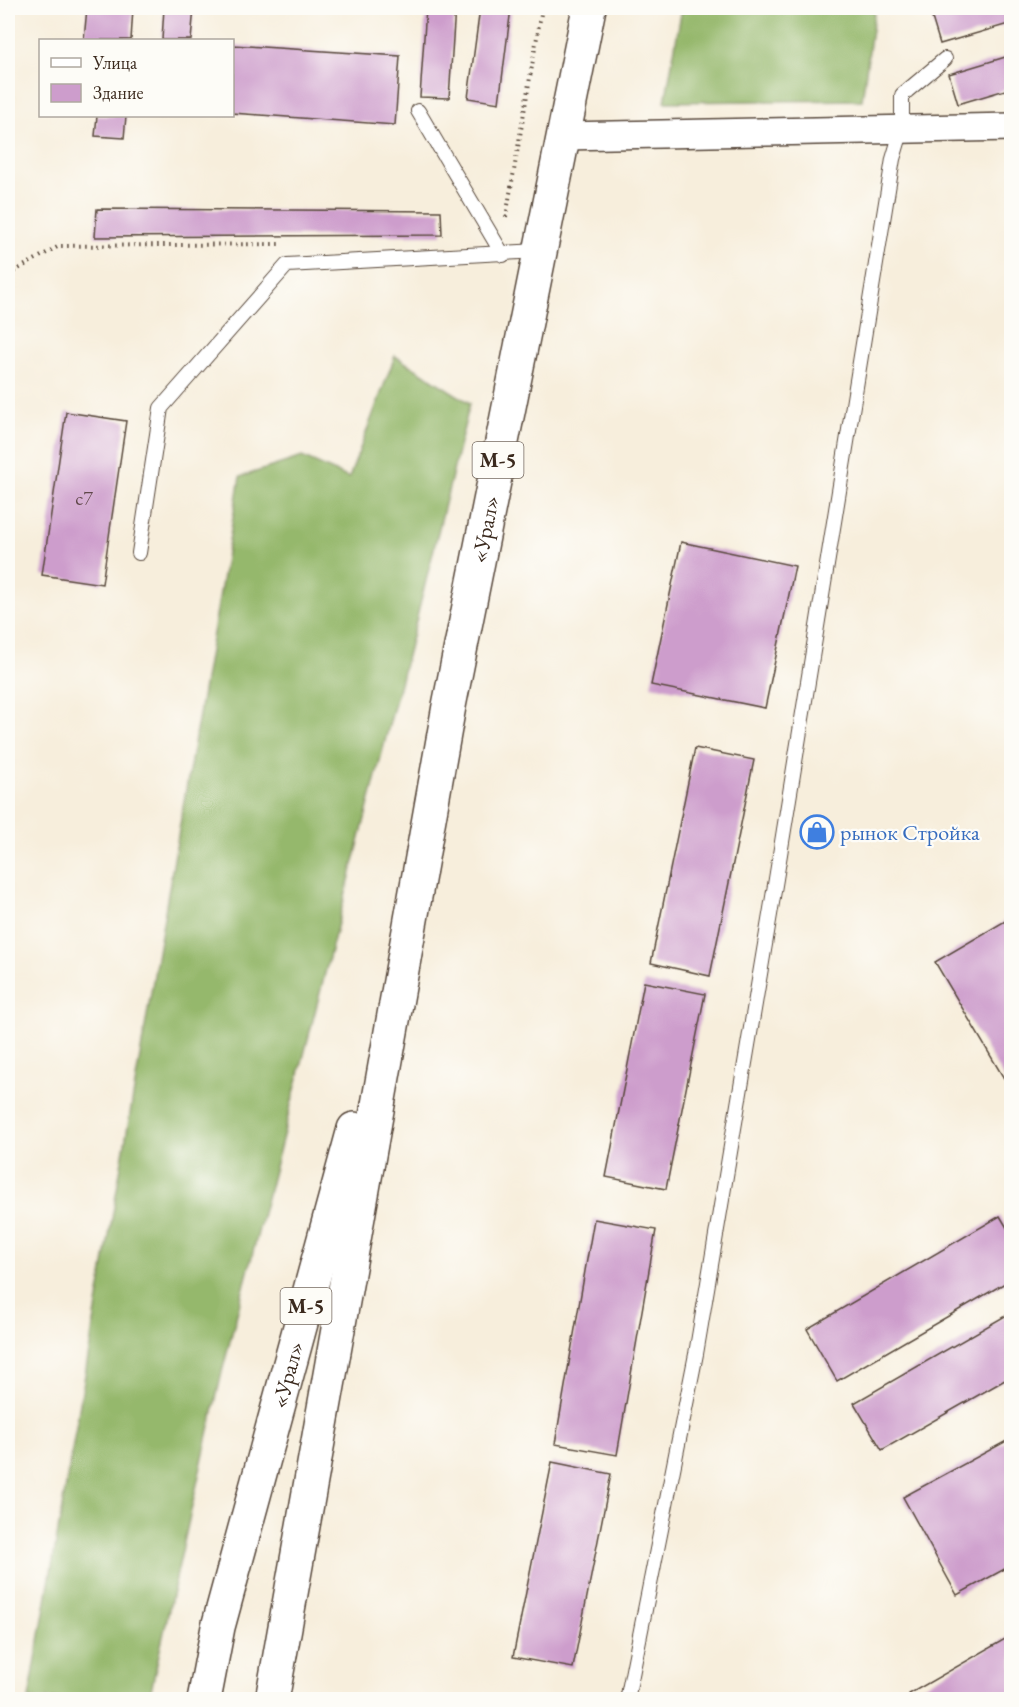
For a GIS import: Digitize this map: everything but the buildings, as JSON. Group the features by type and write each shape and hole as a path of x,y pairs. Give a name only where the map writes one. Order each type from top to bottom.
{"highway":[{"name":"«Урал»","path":"272,1700 449,706 589,8"},
{"name":"«Урал»","path":"204,1700 218,1626 413,913"}],"street":[{"path":"564,135 1011,127"}],"lane":[{"path":"627,1700 696,1354 779,862 893,159 902,129 902,95 945,59"},
{"path":"418,111 503,255"},
{"path":"139,553 161,408 287,265 503,255 539,251"}],"path":[{"path":"495,242 502,241 542,8"},
{"path":"8,272 13,272 59,246 283,243"}],"green space":[{"path":"682,8 875,8 862,100 665,102"},
{"path":"395,356 470,403 222,1372 149,1699 29,1699 240,477 302,457 349,478"}],"place":[{"name":"рынок Стройка","path":"817,832"}]}
